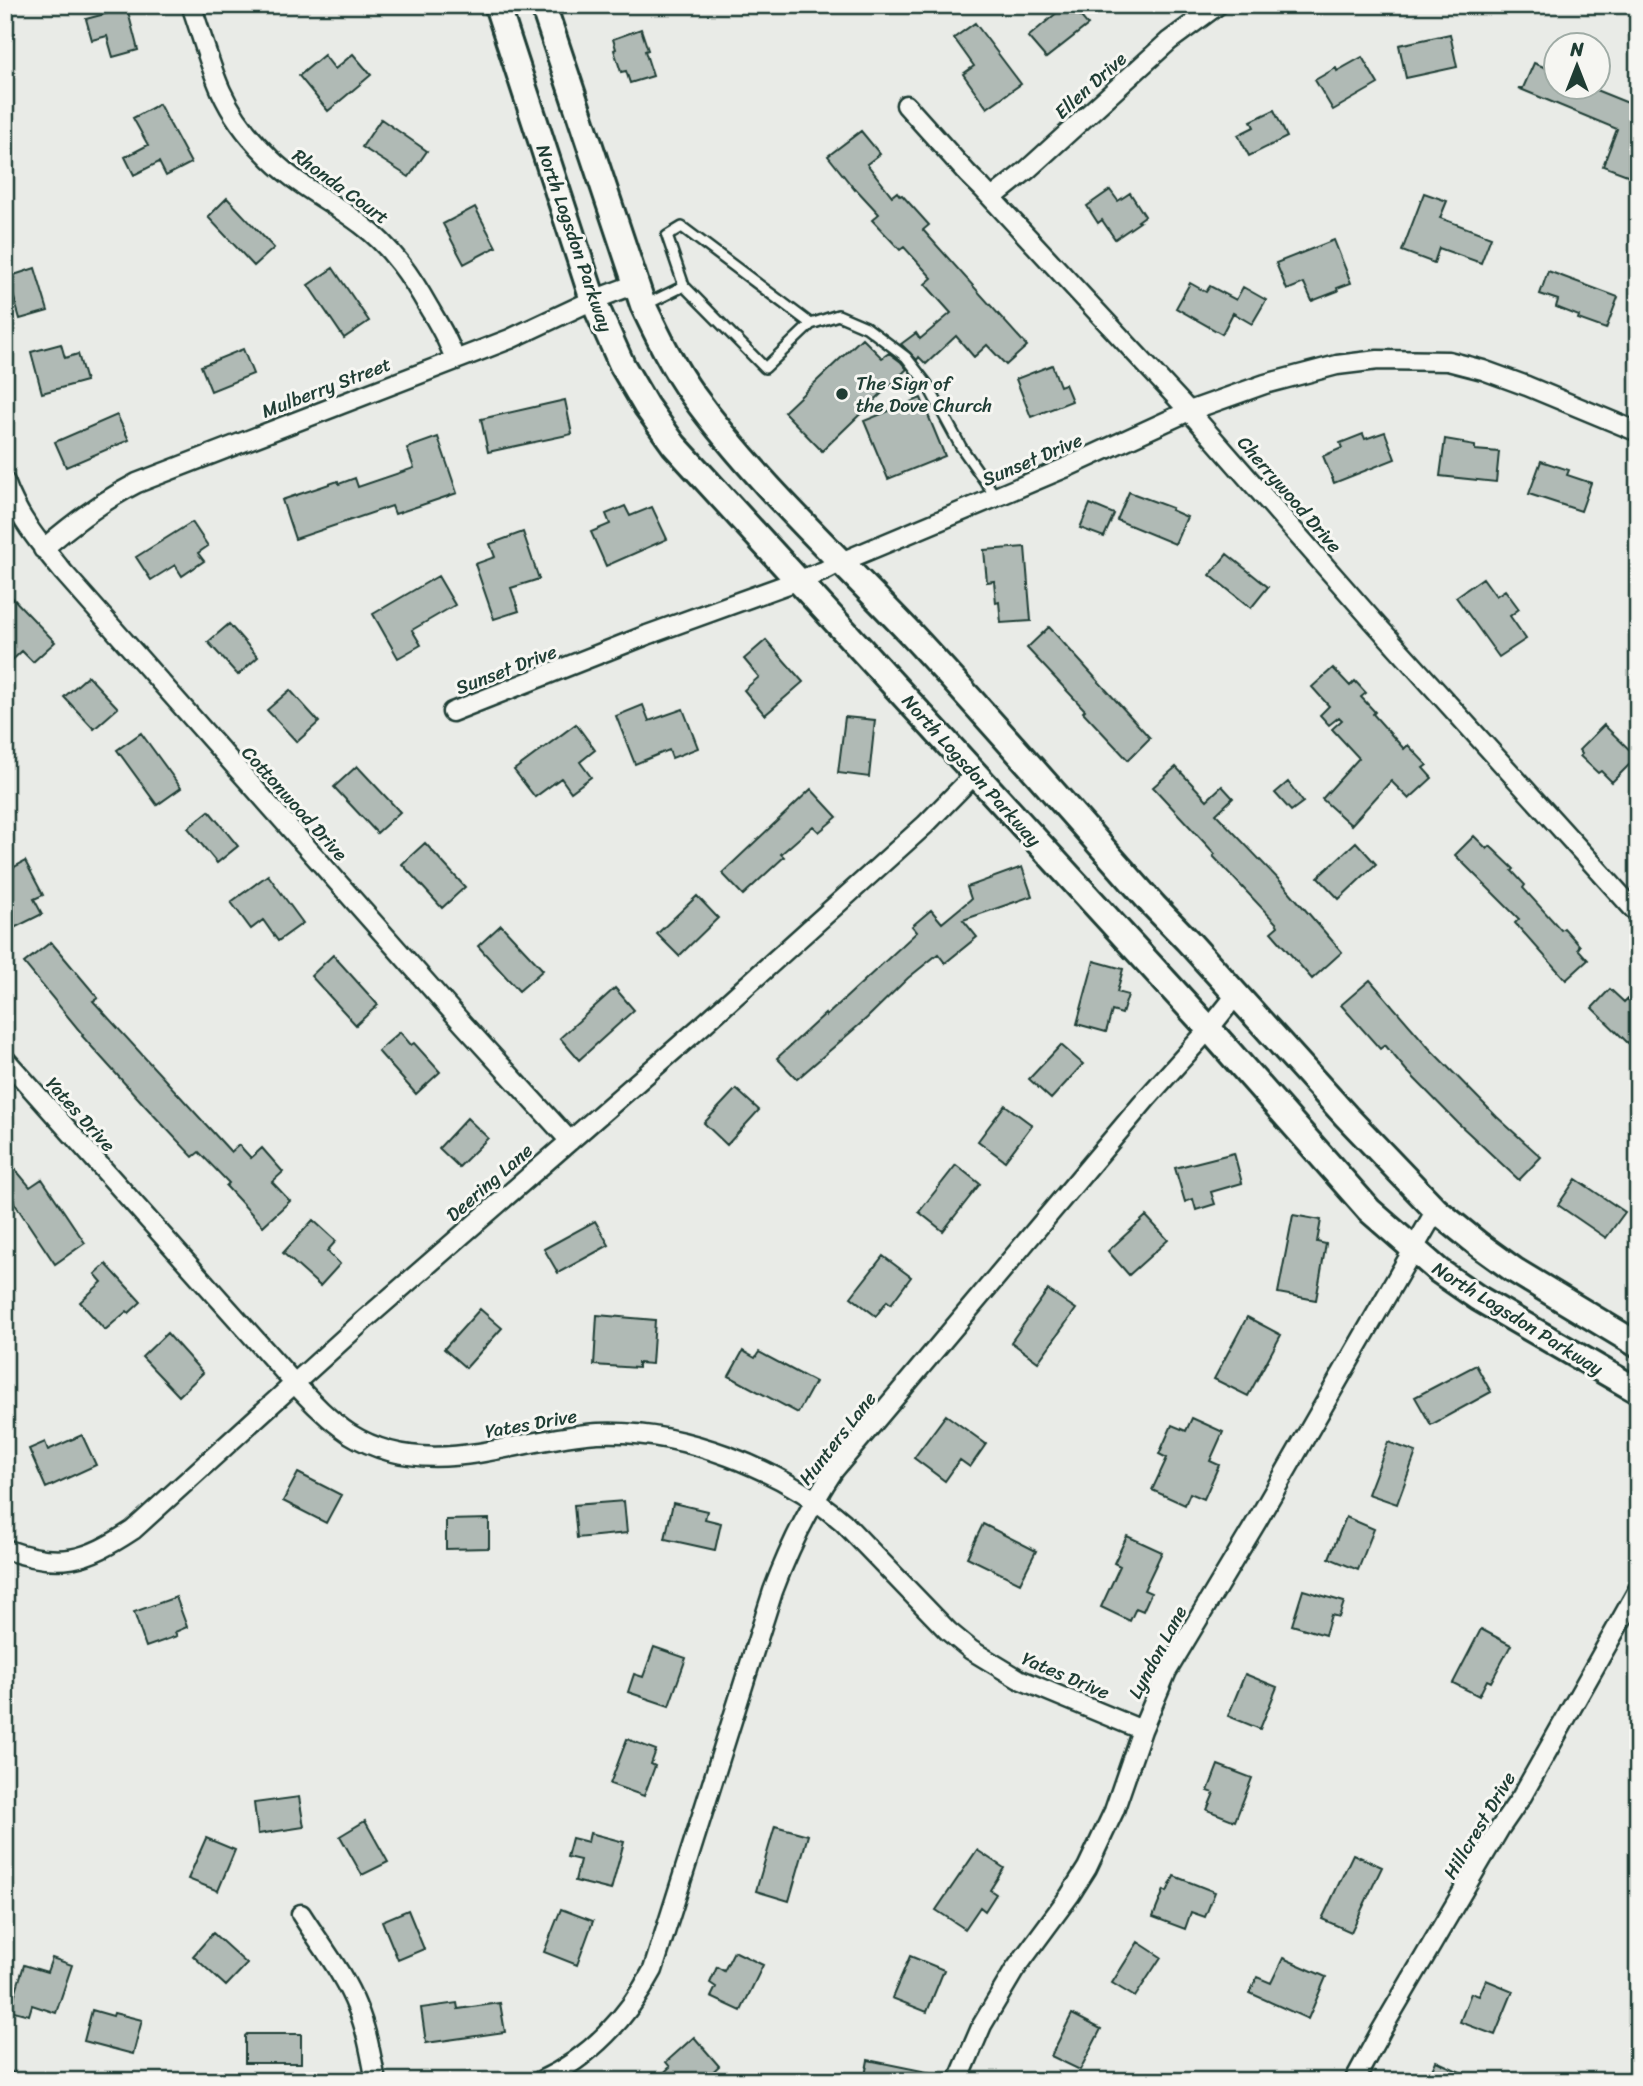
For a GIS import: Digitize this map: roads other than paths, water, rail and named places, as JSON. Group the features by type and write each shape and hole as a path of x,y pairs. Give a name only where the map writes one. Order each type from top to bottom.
{"main road":[{"name":"North Logsdon Parkway","path":"496,5 593,300 622,365 646,406 674,445 1209,1029 1369,1210 1438,1271 1478,1298 1638,1391"},
{"name":"North Logsdon Parkway","path":"543,5 639,295 665,351 698,402 752,468 911,634 1346,1116 1436,1210 1514,1270 1638,1345"}],"street":[{"name":"Rhonda Court","path":"191,5 221,91 248,134 299,184 360,224 396,257 411,276 449,342 455,360"},
{"name":"Ellen Drive","path":"992,198 1027,170 1169,41 1218,5"},
{"name":"Cherrywood Drive","path":"906,105 1189,411 1374,622 1638,914"},
{"name":"Mulberry Street","path":"44,549 85,514 136,483 510,339 593,300 639,295"},
{"name":"Sunset Drive","path":"452,712 647,635 800,580 1065,468 1189,411 1265,384 1337,365 1378,360 1448,361 1527,386 1638,432"},
{"name":"Cottonwood Drive","path":"5,482 19,515 44,549 464,1026 570,1141"},
{"name":"Deering Lane","path":"5,1549 23,1556 52,1561 81,1558 108,1547 133,1530 382,1304 703,1025 915,834 975,774"},
{"name":"Hunters Lane","path":"541,2081 576,2060 622,2020 653,1970 773,1591 785,1559 814,1500 834,1471 1120,1129 1236,995"},
{"name":"Yates Drive","path":"5,1059 295,1384 331,1420 351,1434 373,1446 397,1453 423,1458 448,1458 571,1436 647,1434 697,1446 746,1464 791,1485 843,1522 948,1631 971,1650 1019,1679 1142,1730"},
{"name":"Lyndon Lane","path":"958,2081 982,2025 1014,1971 1087,1868 1114,1811 1154,1697 1171,1662 1257,1521 1436,1210"},
{"name":"Hillcrest Drive","path":"1354,2081 1500,1828 1528,1785 1638,1590"},
{"path":"301,1914 357,2007 376,2081"}],"lane":[{"path":"811,324 682,227 667,236 684,286 765,368 811,324 838,316 866,327 906,357 927,384 961,447 996,497"},
{"path":"639,295 684,286"}],"place":[{"name":"The Sign of the Dove Church","path":"842,394"}]}
